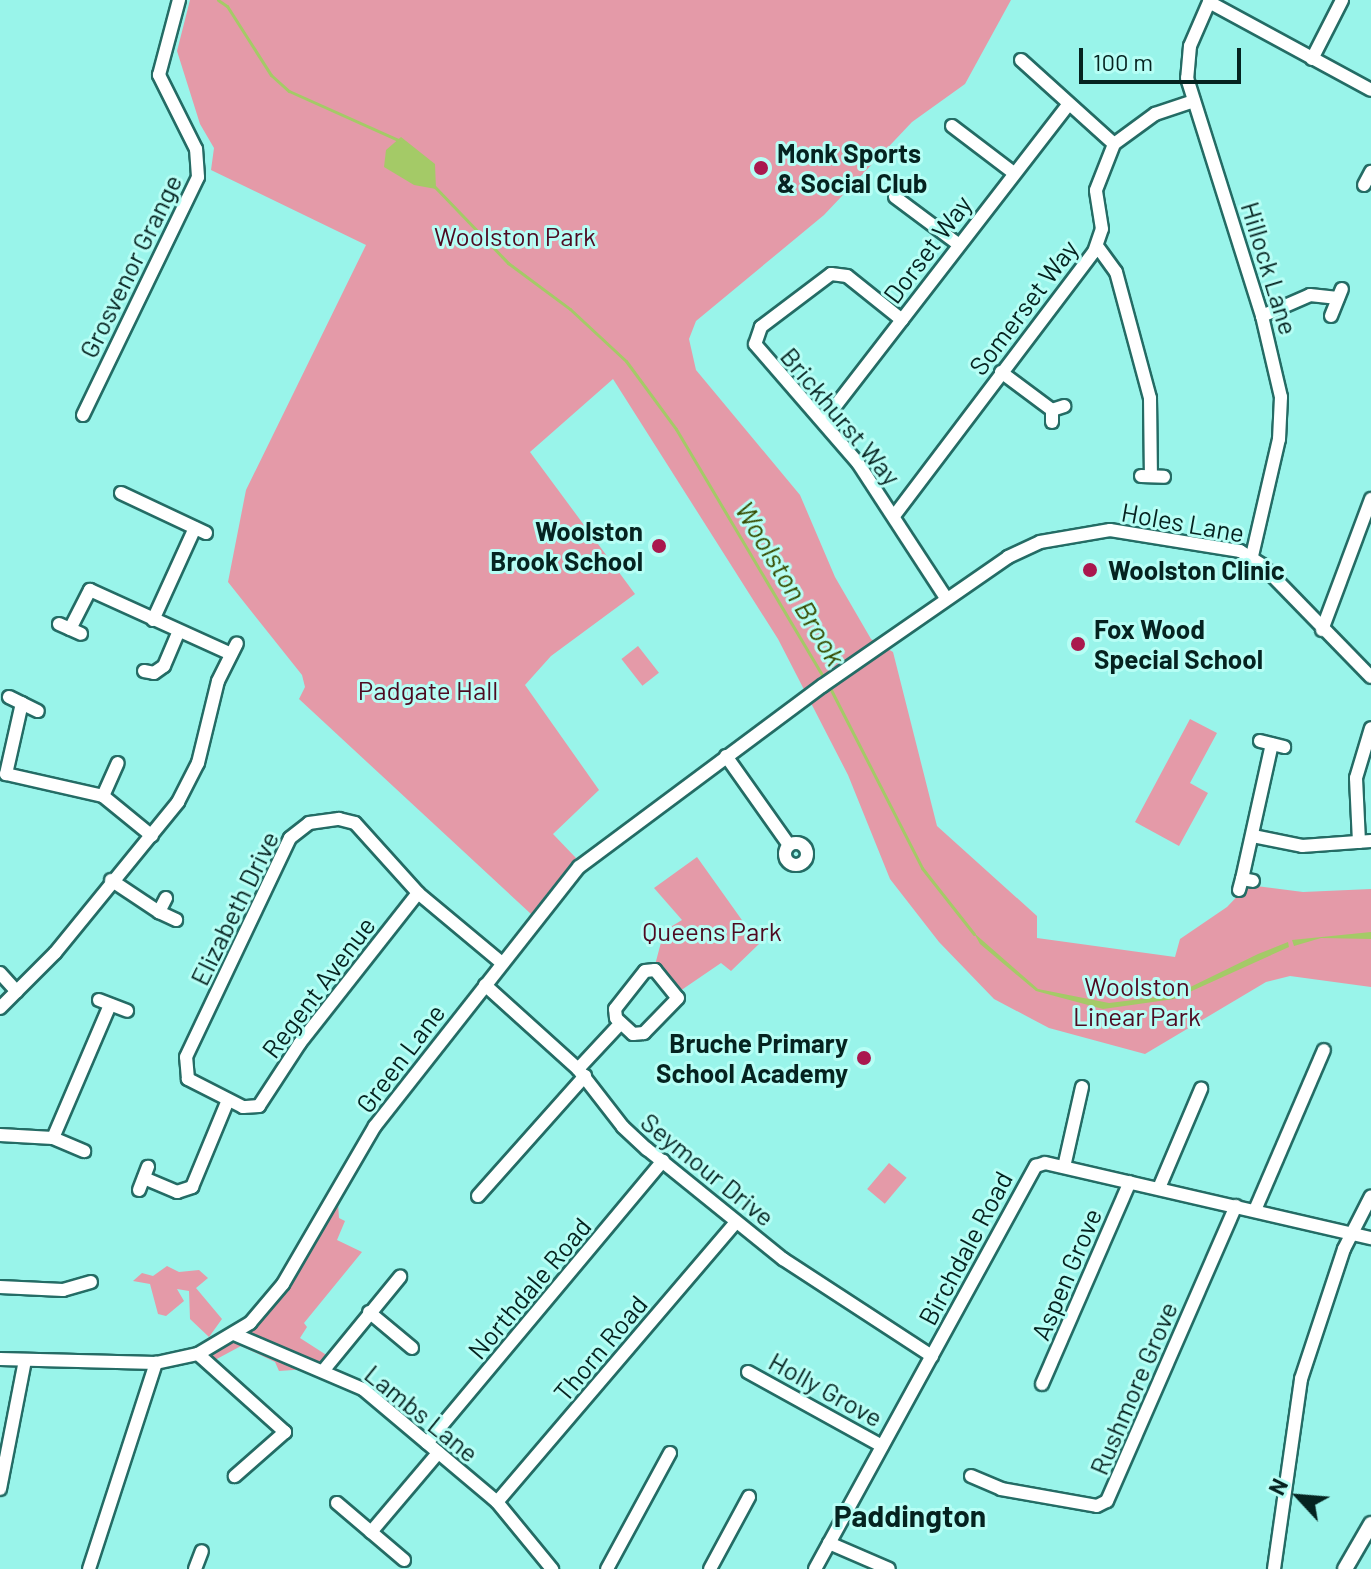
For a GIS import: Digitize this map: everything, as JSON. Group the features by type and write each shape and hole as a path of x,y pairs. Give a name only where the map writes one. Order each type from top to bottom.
{"main road":[{"path":"1345,1569 1371,1524"}],"street":[{"name":"Grosvenor Grange","path":"83,415 198,177 196,149 159,70 179,0"},
{"path":"1312,59 1342,0"},
{"path":"1209,1 1371,90"},
{"name":"Hillock Lane","path":"1209,1 1187,57 1194,101 1262,316 1282,412 1252,556"},
{"path":"1021,60 1114,144 1155,114 1194,101"},
{"name":"Dorset Way","path":"823,422 1068,105"},
{"path":"951,126 1014,173"},
{"name":"Somerset Way","path":"894,516 1097,246 1102,229 1096,190 1114,144"},
{"path":"1364,185 1371,172"},
{"path":"895,197 958,244"},
{"path":"1097,246 1116,272 1150,398 1152,476"},
{"name":"Brickhurst Way","path":"902,320 847,276 831,274 758,330 760,353 823,422 894,516 946,598"},
{"path":"1262,316 1310,295 1340,294 1331,316"},
{"path":"1001,372 1056,413"},
{"path":"121,494 200,530 153,620"},
{"path":"1322,630 1371,499"},
{"name":"Holes Lane","path":"822,686 1008,557 1079,532 1131,532 1252,556 1371,677"},
{"path":"0,1008 152,836 178,802 198,763 214,696 234,648 153,620 92,584 70,629"},
{"path":"144,671 154,673 164,666 179,631"},
{"name":"Green Lane","path":"0,1359 156,1363 198,1354 234,1334 263,1310 283,1284 375,1126 502,963 599,848 822,686"},
{"path":"9,697 38,711"},
{"path":"22,703 3,773 103,796 152,836"},
{"path":"1253,836 1302,846 1365,841 1356,778 1371,728"},
{"path":"1245,883 1272,744"},
{"path":"726,756 789,845"},
{"path":"103,796 118,763"},
{"name":"Elizabeth Drive","path":"228,1100 191,1082 184,1073 186,1057 295,831 339,819 355,823 418,893 502,963"},
{"path":"111,880 176,920"},
{"name":"Regent Avenue","path":"228,1100 255,1108 418,893"},
{"path":"159,912 166,898"},
{"path":"655,970 676,990 676,1001 644,1033 633,1034 620,1024 615,1009 645,971 655,970"},
{"path":"0,973 17,992"},
{"name":"Seymour Drive","path":"485,985 582,1072 623,1127 736,1222 932,1356"},
{"path":"53,1138 105,1002 127,1011"},
{"path":"478,1196 620,1024"},
{"path":"1255,1210 1324,1050"},
{"path":"1064,1167 1082,1087"},
{"path":"1159,1188 1201,1089"},
{"path":"144,1178 177,1192 192,1187 228,1100"},
{"path":"0,1135 53,1138 84,1151"},
{"name":"Northdale Road","path":"427,1443 663,1161"},
{"name":"Birchdale Road","path":"815,1569 1032,1170 1040,1163 1371,1238"},
{"name":"Aspen Grove","path":"1042,1384 1130,1182"},
{"path":"1274,1569 1301,1379 1351,1233 1371,1196"},
{"name":"Rushmore Grove","path":"971,1476 1001,1489 1097,1506 1107,1501 1236,1206"},
{"name":"Thorn Road","path":"497,1502 736,1222"},
{"path":"323,1371 400,1277"},
{"path":"0,1287 54,1291 75,1281 91,1282"},
{"path":"369,1312 412,1348"},
{"name":"Lambs Lane","path":"234,1334 363,1389 497,1502 552,1569"},
{"path":"198,1354 285,1432 235,1476"},
{"path":"1,1483 25,1360"},
{"path":"89,1569 156,1363"},
{"name":"Holly Grove","path":"748,1372 882,1446"},
{"path":"371,1532 438,1453"},
{"path":"607,1569 670,1453"},
{"path":"710,1569 749,1497"},
{"path":"336,1503 404,1560"},
{"path":"829,1543 889,1569"},
{"path":"195,1569 202,1551"}],"green space":[{"path":"190,0 1011,0 965,84 912,122 824,215 696,321 689,339 696,370 800,495 835,577 871,639 893,652 937,826 1037,916 1037,938 1175,957 1180,939 1227,907 1248,885 1303,892 1371,889 1371,987 1290,976 1266,982 1145,1054 1049,1028 994,999 939,942 890,879 848,775 778,639 613,379 530,452 635,594 551,656 525,685 599,790 553,834 576,858 531,914 299,699 305,687 302,675 228,582 246,490 366,245 211,170 214,148 200,124 177,51"},
{"path":"638,646 659,673 642,686 621,659"},
{"path":"1190,719 1217,733 1190,783 1208,793 1179,846 1135,822"},
{"name":"Queens Park","path":"697,857 759,944 731,971 721,963 680,991 655,965 664,931 682,920 654,888"},
{"path":"889,1163 907,1178 885,1204 867,1189"},
{"path":"327,1203 338,1203 339,1218 345,1221 337,1240 362,1252 304,1323 307,1327 300,1338 328,1356 322,1368 279,1371 275,1362 241,1346 213,1361 206,1352 248,1330"},
{"path":"167,1266 179,1272 199,1270 208,1278 196,1288 222,1319 209,1337 190,1319 189,1291 177,1289 184,1301 166,1316 158,1314 150,1284 133,1281 142,1273 153,1276"}],"shaded area":[{"path":"401,137 435,164 436,189 414,185 384,167 386,150"},
{"path":"1371,932 1371,939 1321,938 1294,946 1292,940"},
{"path":"974,933 1038,989 1109,1003 1174,995 1258,954 1288,942 1289,947 1174,999 1103,1009 1036,991 980,944"}],"waterway":[{"name":"Woolston Brook","path":"218,0 227,6 271,75 289,91 398,140"},
{"name":"Woolston Brook","path":"434,186 508,263 570,309 626,361 676,429 825,680"},
{"name":"Woolston Brook","path":"829,686 922,868 974,934"}],"place":[{"name":"Monk Sports & Social Club","path":"761,168"},
{"name":"Woolston Brook School","path":"659,546"},
{"name":"Woolston Clinic","path":"1090,570"},
{"name":"Fox Wood Special School","path":"1078,644"},
{"name":"Bruche Primary School Academy","path":"864,1058"}],"district":[{"name":"Paddington","path":"910,1515"}],"park label":[{"name":"Woolston Park","path":"515,236"},
{"name":"Padgate Hall","path":"428,690"},
{"name":"Woolston Linear Park","path":"1137,1001"}]}
